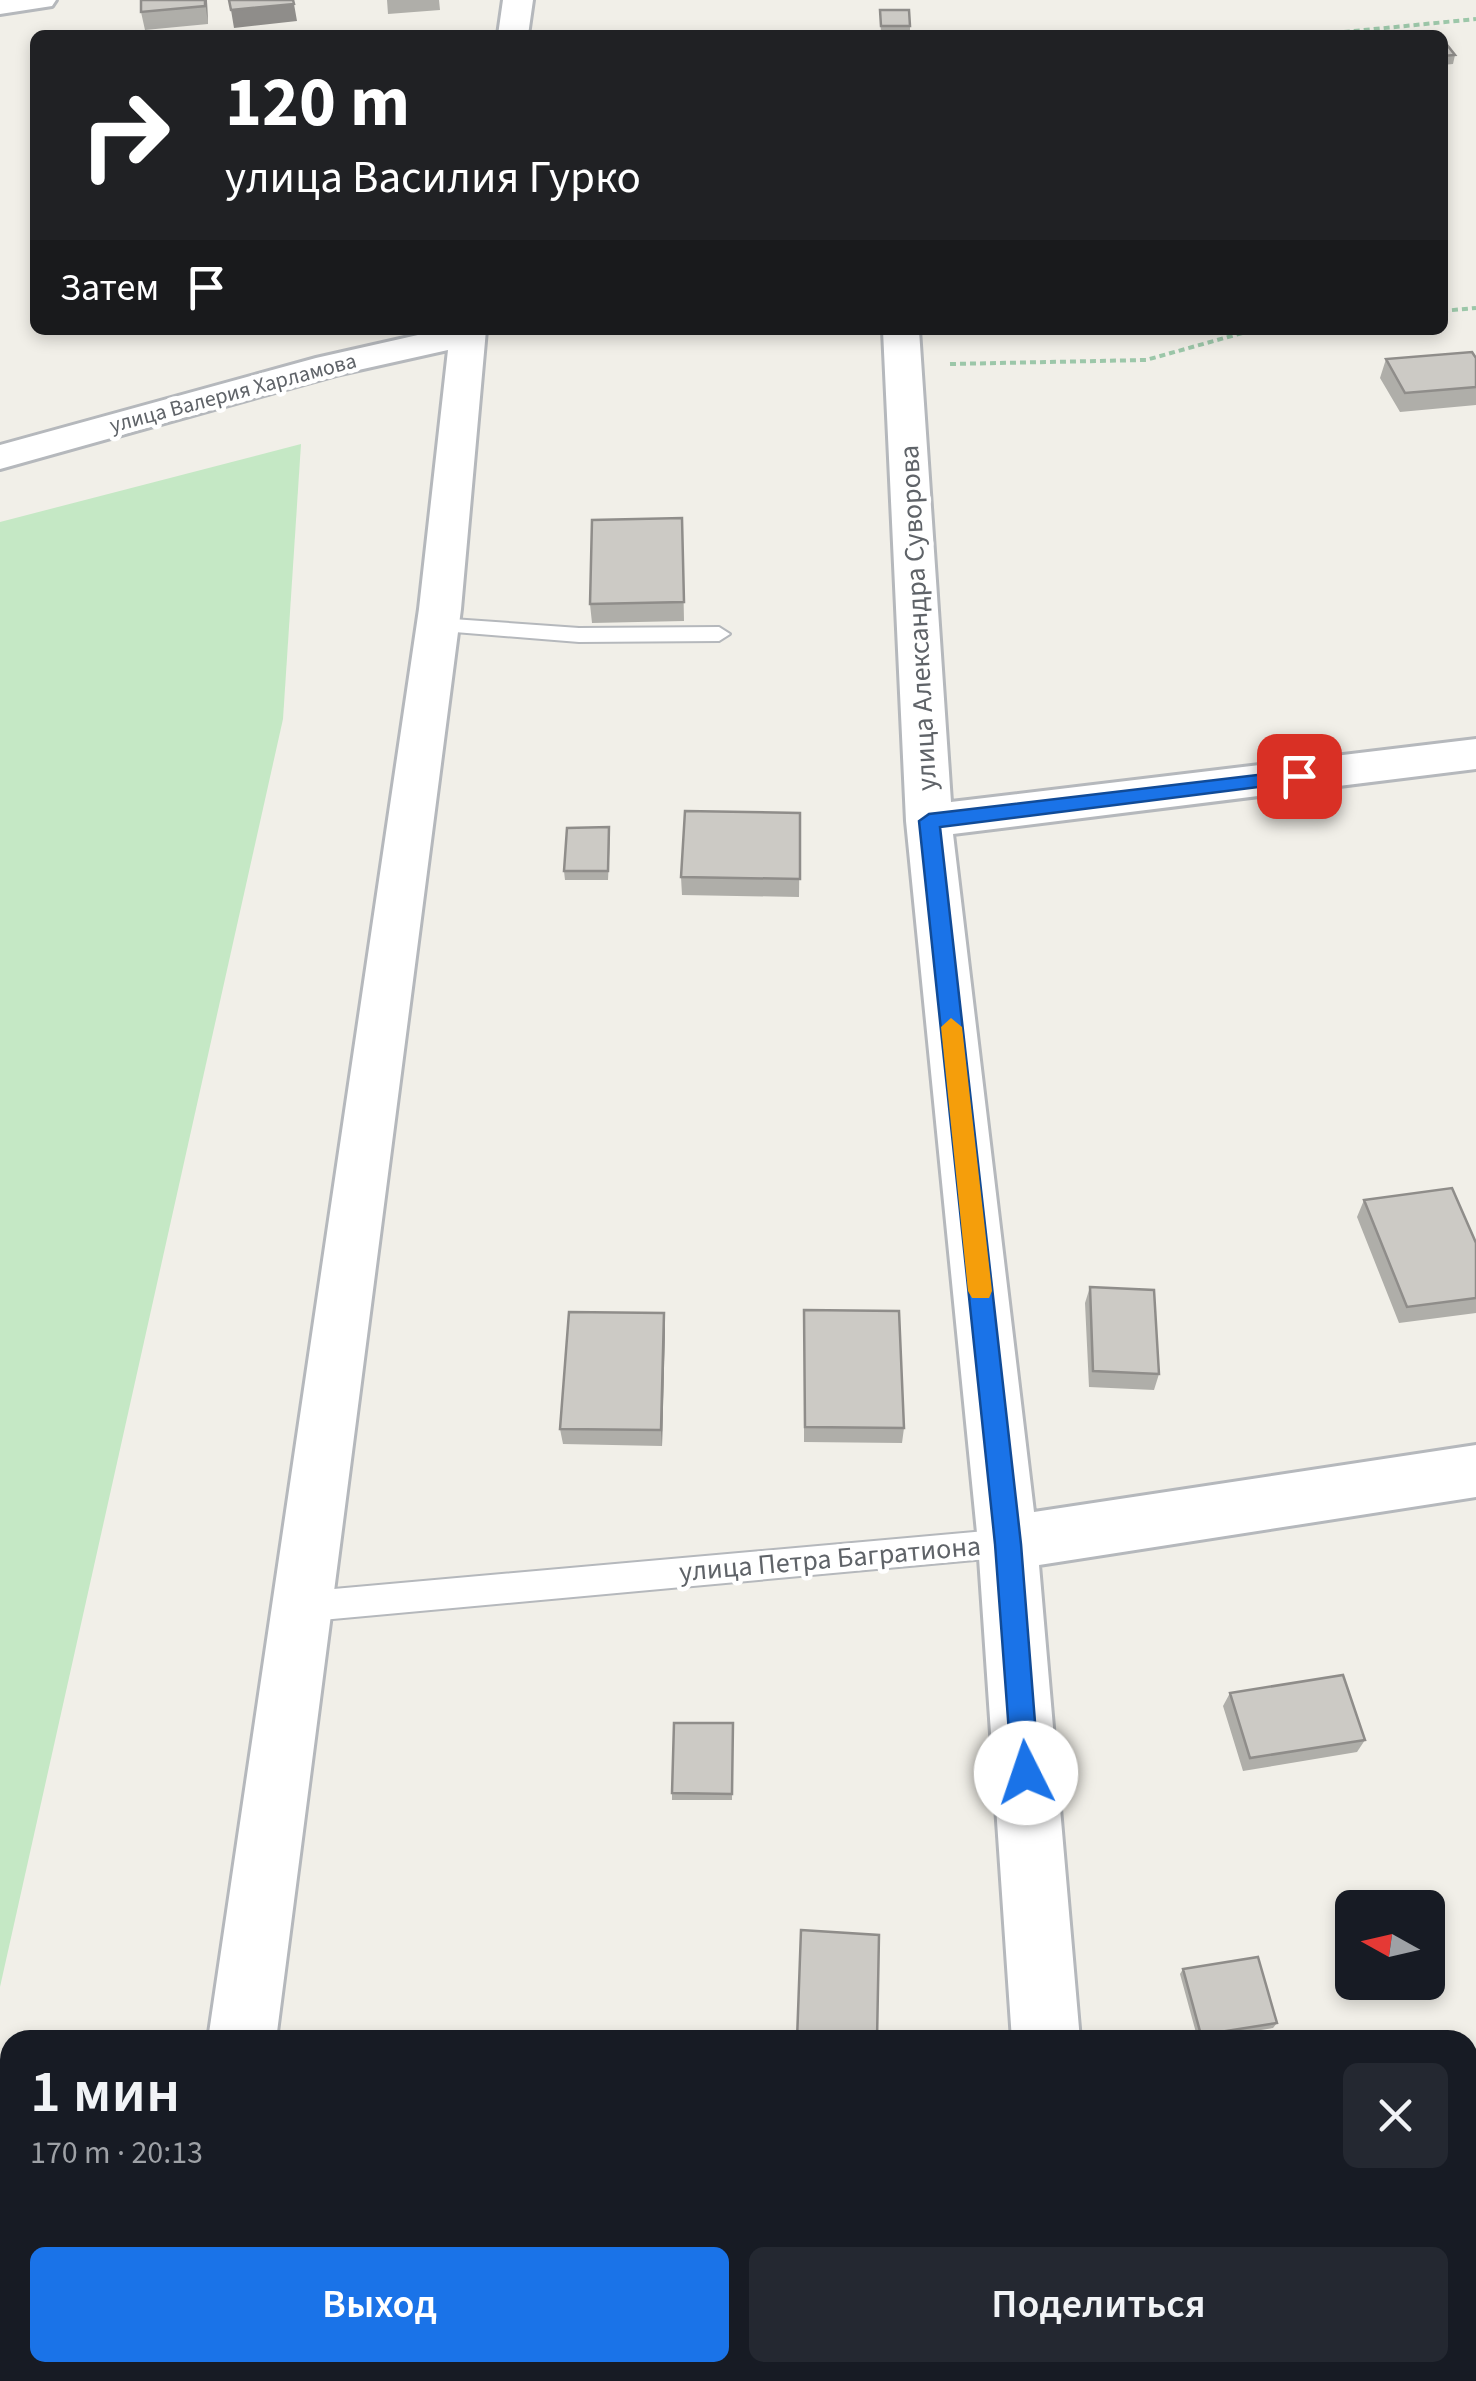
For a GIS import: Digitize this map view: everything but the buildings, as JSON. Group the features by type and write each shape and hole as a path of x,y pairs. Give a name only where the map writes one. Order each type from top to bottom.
{"street":[{"path":"0,5 41,0"},
{"path":"514,30 518,0"},
{"name":"улица Валерия Харламова","path":"0,456 456,335"},
{"path":"243,2030 438,625 468,335"},
{"name":"улица Александра Суворова","path":"902,348 929,821 1008,1544 1045,2030"},
{"path":"929,821 1476,754"},
{"name":"улица Петра Багратиона","path":"1008,1544 1476,1471"}],"lane":[{"path":"438,625 579,636 719,634"},
{"name":"улица Петра Багратиона","path":"300,1607 1008,1544"}],"path":[{"path":"1368,30 1476,20"},
{"path":"1448,310 1476,308"},
{"path":"902,348 1146,360 1235,335"}],"green space":[{"path":"301,444 283,719 0,1987 0,522"}],"slow traffic":[{"path":"951,1027 980,1291"}],"route":[{"path":"1026,1773 1008,1544 929,821 1299,776"}]}
